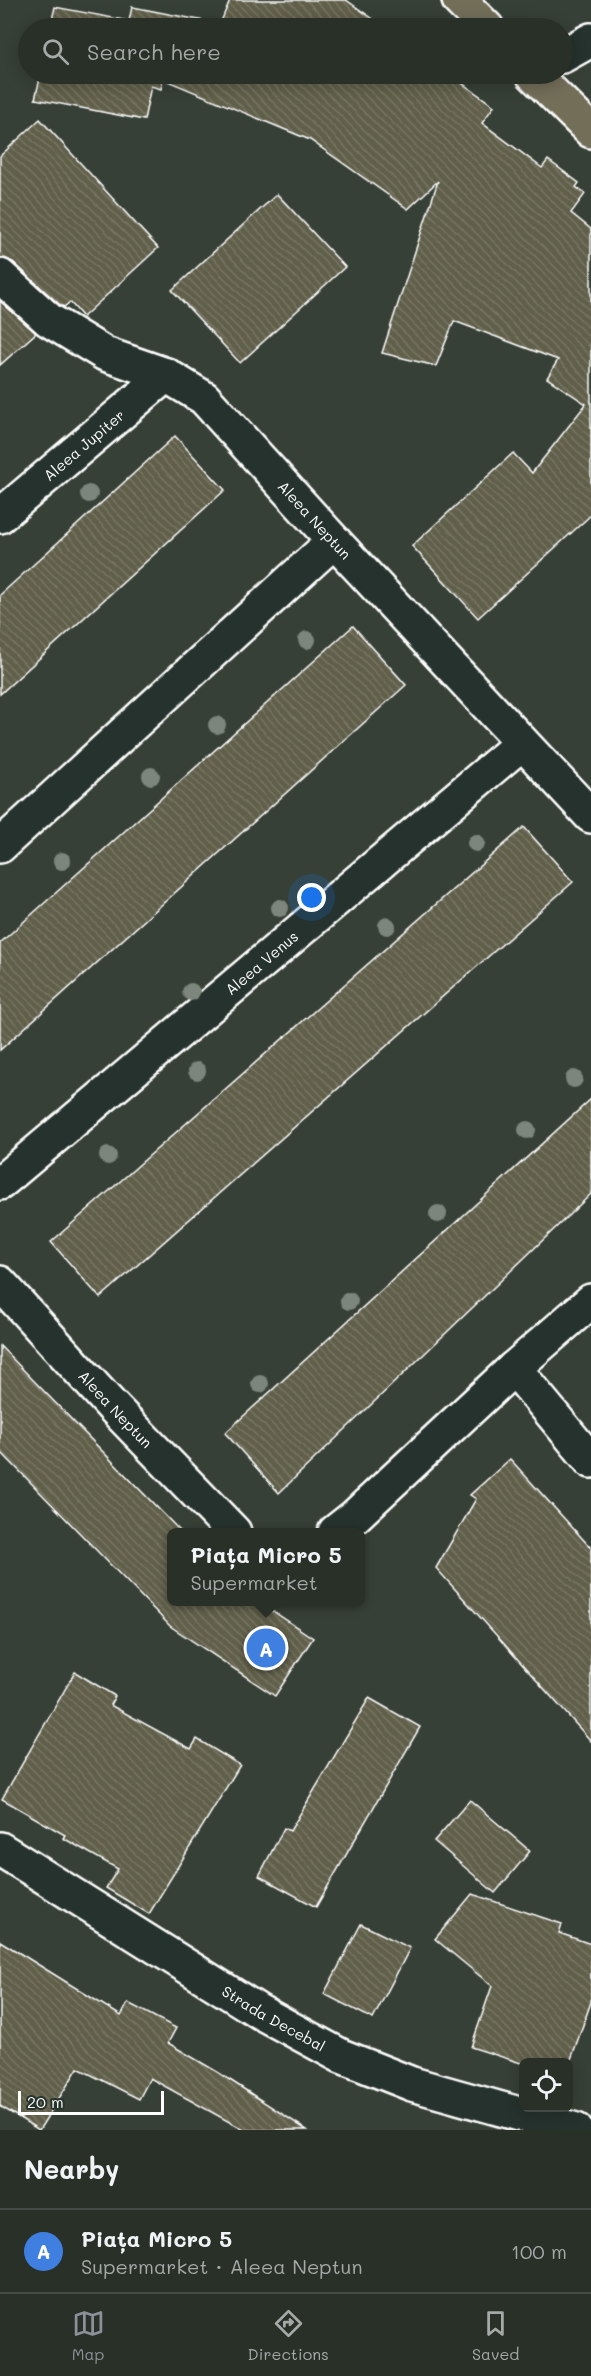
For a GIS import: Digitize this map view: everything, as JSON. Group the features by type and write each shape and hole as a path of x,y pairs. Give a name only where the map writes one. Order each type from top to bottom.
{"main road":[{"path":"459,0 477,18"},
{"path":"543,84 591,131"}],"street":[{"path":"573,50 591,40"},
{"name":"Aleea Neptun","path":"0,276 49,320 105,354 166,375 204,398 334,542 591,816"},
{"name":"Aleea Jupiter","path":"0,516 166,375"},
{"path":"0,846 334,542"},
{"name":"Aleea Venus","path":"0,1183 522,743"},
{"name":"Aleea Neptun","path":"0,1283 112,1406 229,1528"},
{"path":"341,1528 514,1368 591,1301"},
{"path":"514,1368 591,1461"},
{"name":"Strada Decebal","path":"0,1849 260,2012 341,2056 412,2084 576,2130"}],"building":[{"path":"230,0 346,0 372,18 222,18"},
{"path":"55,7 113,18 52,18"},
{"path":"132,7 189,18 130,18"},
{"path":"39,84 162,84 161,89 151,86 144,120 35,99"},
{"path":"175,84 463,84 494,106 482,123 542,168 548,160 579,183 576,187 585,194 571,213 591,229 591,515 478,618 412,546 513,453 532,473 586,404 547,378 558,360 454,321 436,366 382,353 438,181 408,209 310,140"},
{"path":"40,119 158,248 83,317 70,302 64,307 60,305 13,262 0,258 0,156"},
{"path":"277,194 345,267 240,363 172,290"},
{"path":"0,301 36,333 0,365"},
{"path":"175,436 225,490 0,694 0,595"},
{"path":"353,626 406,685 0,1050 0,943"},
{"path":"524,827 573,882 100,1298 51,1242"},
{"path":"591,1099 591,1194 279,1493 225,1433"},
{"path":"0,1346 177,1528 167,1528 167,1606 265,1606 313,1638 275,1696 170,1626 0,1451"},
{"path":"510,1459 591,1548 591,1741 436,1568 476,1499 470,1495"},
{"path":"75,1672 115,1696 110,1705 191,1749 197,1739 240,1765 149,1914 106,1888 118,1869 63,1838 65,1835 2,1799"},
{"path":"369,1698 420,1727 316,1907 259,1876 284,1828 290,1831"},
{"path":"470,1800 530,1851 495,1893 434,1841"},
{"path":"472,1894 562,1924 559,1933 591,1944 591,2002 571,2058 519,2058 519,2062 471,2047 492,1986 435,1939"},
{"path":"361,1924 410,1948 373,2019 324,1994"},
{"path":"0,1941 121,2016 128,2003 176,2028 168,2043 307,2130 244,2130 150,2078 139,2099 78,2068 39,2130 0,2106"}],"place":[{"name":"Piața Micro 5","path":"266,1648"}]}
